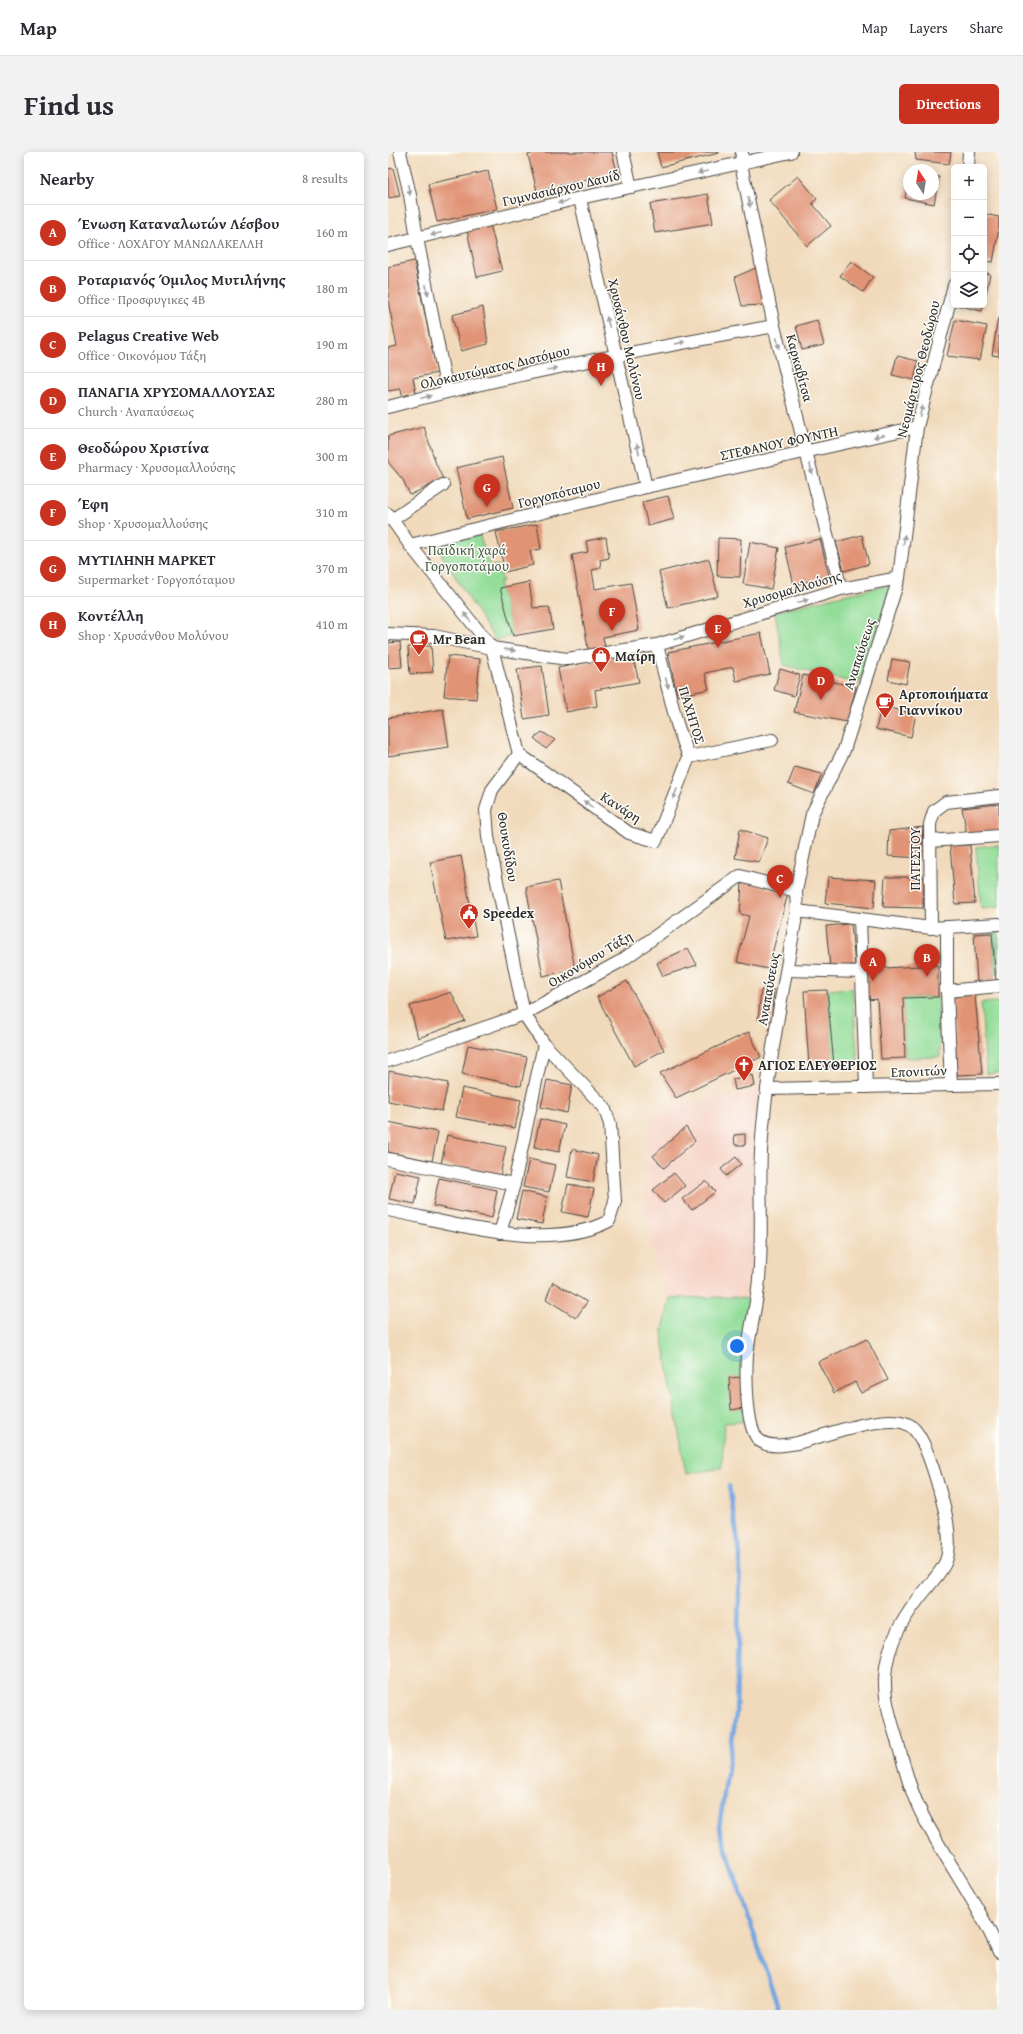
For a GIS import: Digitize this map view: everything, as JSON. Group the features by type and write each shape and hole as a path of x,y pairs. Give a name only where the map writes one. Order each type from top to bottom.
{"street":[{"path":"400,152 410,195 447,391"},
{"path":"623,152 631,187"},
{"name":"Γυμνασιάρχου Δαυίδ","path":"388,245 631,187 742,158 790,152"},
{"path":"968,164 969,152"},
{"name":"Καρκαβίτσα","path":"742,158 774,326 841,589"},
{"name":"Χρυσάνθου Μολύνου","path":"580,199 646,487"},
{"name":"Νεομάρτυρος Θεοδώρου","path":"899,578 917,427 951,297"},
{"name":"Ολοκαυτώματος Διστόμου","path":"388,407 447,391 616,355 774,326"},
{"name":"ΣΤΕΦΑΝΟΥ ΦΟΥΝΤΗ","path":"646,487 917,427"},
{"path":"443,485 390,517 410,546 492,648 519,754"},
{"name":"Γοργοπόταμου","path":"410,546 646,487"},
{"name":"Χρυσομαλλούσης","path":"388,634 434,636 492,648 566,659 657,645 841,589 899,578"},
{"name":"Αναπαύσεως","path":"899,578 844,750 812,814 796,891 797,911 767,1089 761,1151 760,1273 757,1306 747,1354 750,1421 754,1434 761,1442 772,1445 786,1445 847,1429 893,1420 905,1421 914,1428 921,1439 946,1514 949,1550 941,1571 906,1616 895,1636 887,1661 885,1680 888,1712 908,1780 923,1817 986,1923 999,1952"},
{"name":"ΠΑΧΗΤΟΣ","path":"657,645 677,724 689,757 772,740"},
{"name":"Κανάρη","path":"519,754 629,833 656,841 689,757"},
{"name":"Θουκυδίδου","path":"519,754 492,790 486,810 488,837 524,1014"},
{"name":"ΠΑΤΕΣΤΟΥ","path":"931,928 930,824 934,811 946,802 999,796"},
{"path":"930,841 999,836"},
{"name":"Οικονόμου Τάξη","path":"388,1062 524,1014 621,961 740,876 796,891"},
{"path":"797,911 931,928 999,924"},
{"path":"860,919 866,1087"},
{"path":"948,927 947,990 951,1085"},
{"path":"787,970 862,972"},
{"path":"947,990 999,986"},
{"path":"388,1210 516,1236 564,1234 594,1229 610,1221 615,1201 610,1124 604,1107 544,1044 524,1014"},
{"path":"500,1232 514,1184 544,1044"},
{"name":"Επονιτών","path":"767,1089 999,1084"},
{"path":"388,1160 514,1184"}],"shaded area":[{"path":"767,1089 752,1300 670,1298 657,1269 645,1212 648,1123 678,1105"}],"green space":[{"name":"Παιδική χαρά Γοργοποτάμου","path":"479,533 490,567 498,565 503,582 499,583 513,636 495,640 441,554 447,542"},
{"path":"893,585 859,684 784,665 775,612 843,595"},
{"path":"999,845 999,907 981,909 976,847"},
{"path":"999,932 999,973 995,974 992,933"},
{"path":"852,988 858,1064 834,1066 827,990"},
{"path":"938,997 940,1057 905,1058 903,998"},
{"path":"999,1002 999,1073 986,1074 981,1003"},
{"path":"734,1297 752,1300 750,1421 724,1423 722,1468 686,1474 662,1334 670,1298"}],"building":[{"path":"536,152 612,152 617,172 537,191 528,155"},
{"path":"657,152 719,152 719,153 661,167"},
{"path":"915,152 951,152 949,164 916,160"},
{"path":"393,168 400,196 388,198 388,169"},
{"path":"488,171 497,209 437,222 428,184"},
{"path":"798,176 817,199 812,203 831,226 807,246 769,200"},
{"path":"708,194 713,223 655,233 650,204"},
{"path":"915,200 935,200 934,204"},
{"path":"987,215 999,217 999,229 993,262 987,261"},
{"path":"490,224 502,271 477,277 467,230"},
{"path":"414,261 437,373 413,378 416,393 402,396 401,389 388,391 388,348 397,346 388,301 388,267"},
{"path":"851,261 873,277 863,292 840,276"},
{"path":"758,267 765,305 742,306 735,277"},
{"path":"987,274 990,274 987,288"},
{"path":"483,307 488,344 461,351 452,315"},
{"path":"969,308 982,308 982,311"},
{"path":"999,318 999,356 992,355"},
{"path":"817,320 824,345 802,350 796,326"},
{"path":"955,320 987,326 980,360 947,356"},
{"path":"897,356 918,361 914,380 892,375"},
{"path":"424,427 436,464 443,479 410,495 403,480 388,462 388,436"},
{"path":"502,457 513,508 467,519 456,468"},
{"path":"668,496 674,519 648,526 642,502"},
{"path":"537,524 541,549 530,551 533,565 505,572 496,532"},
{"path":"862,535 869,564 844,571 836,542"},
{"path":"606,537 609,558 600,560 601,568 592,570 595,589 631,583 639,630 603,637 606,652 589,654 572,555 588,552 586,541"},
{"path":"718,538 741,539 740,577 717,576"},
{"path":"820,539 829,576 794,585 785,547"},
{"path":"750,542 779,548 771,589 743,584"},
{"path":"709,559 718,596 668,608 659,572"},
{"path":"529,582 533,608 549,607 553,629 513,636 500,588"},
{"path":"761,633 770,674 736,681 733,667 705,673 709,689 677,696 668,652"},
{"path":"400,642 402,667 388,668 388,643"},
{"path":"431,646 433,672 410,674 408,647"},
{"path":"632,653 639,682 595,690 597,706 566,712 558,668"},
{"path":"448,656 480,659 476,699 444,696"},
{"path":"892,659 910,662 906,684 888,680"},
{"path":"542,666 549,715 524,719 517,669"},
{"path":"780,669 800,675 794,696 774,690"},
{"path":"803,675 856,687 847,722 794,712"},
{"path":"881,706 916,714 911,737 876,729"},
{"path":"443,709 449,747 388,756 388,718"},
{"path":"542,732 555,740 546,749 534,738"},
{"path":"795,767 822,774 814,794 788,784"},
{"path":"999,804 999,831 967,834 962,808"},
{"path":"923,827 921,858 888,856 889,831"},
{"path":"740,829 768,838 759,862 735,858"},
{"path":"970,845 975,903 955,904 950,846"},
{"path":"461,856 476,936 446,941 430,862"},
{"path":"828,877 876,880 874,908 825,903"},
{"path":"885,877 924,877 923,908 883,907"},
{"path":"558,881 575,969 543,976 526,887"},
{"path":"742,881 788,893 768,969 737,962 749,916 740,914"},
{"path":"851,924 855,965 830,967 826,926"},
{"path":"992,933 996,981 977,982 974,934"},
{"path":"688,948 697,965 663,976 657,963"},
{"path":"938,965 938,997 903,998 905,1058 881,1059 877,999 867,1000 866,969"},
{"path":"627,981 664,1050 634,1066 597,997"},
{"path":"761,990 774,990 771,1021 758,1020"},
{"path":"827,990 834,1066 809,1067 804,991"},
{"path":"451,992 465,1021 418,1038 410,1006"},
{"path":"975,995 982,1074 957,1075 952,997"},
{"path":"749,1032 761,1057 676,1098 660,1073"},
{"path":"468,1045 527,1057 521,1086 462,1074"},
{"path":"389,1071 448,1083 442,1111 388,1101"},
{"name":"ΑΓΙΟΣ ΕΛΕΥΘΕΡΙΟΣ","path":"753,1075 755,1086 735,1090 733,1079"},
{"path":"547,1080 572,1085 567,1113 541,1107"},
{"path":"462,1088 521,1100 515,1128 456,1117"},
{"path":"540,1119 565,1125 559,1152 534,1147"},
{"path":"388,1122 438,1132 432,1161 388,1152"},
{"path":"686,1127 695,1141 664,1168 653,1156"},
{"path":"745,1134 745,1145 735,1145 734,1135"},
{"path":"447,1135 506,1147 500,1176 441,1164"},
{"path":"572,1149 598,1155 593,1182 567,1177"},
{"path":"736,1157 741,1164 726,1176 721,1169"},
{"path":"529,1159 555,1165 549,1192 523,1187"},
{"path":"395,1171 421,1176 415,1204 389,1199"},
{"path":"674,1173 685,1186 664,1203 653,1190"},
{"path":"439,1178 497,1190 492,1218 433,1206"},
{"path":"706,1181 715,1192 692,1210 682,1199"},
{"path":"568,1184 594,1189 588,1217 562,1212"},
{"path":"522,1191 547,1197 542,1224 516,1219"},
{"path":"553,1282 587,1302 576,1318 546,1299"},
{"path":"867,1339 888,1380 861,1393 855,1382 834,1393 818,1362"},
{"path":"742,1377 743,1408 731,1410 729,1378"}],"waterway":[{"path":"729,1486 740,1554 736,1714 719,1828 779,2010"}],"place":[{"name":"Κοντέλλη","path":"601,386"},
{"name":"ΜΥΤΙΛΗΝΗ ΜΑΡΚΕΤ","path":"487,507"},
{"name":"Έφη","path":"612,631"},
{"name":"Θεοδώρου Χριστίνα","path":"718,648"},
{"name":"Mr Bean","path":"419,656"},
{"name":"Μαίρη","path":"601,673"},
{"name":"ΠΑΝΑΓΙΑ ΧΡΥΣΟΜΑΛΛΟΥΣΑΣ","path":"821,700"},
{"name":"Αρτοποιήματα Γιαννίκου","path":"885,719"},
{"name":"Pelagus Creative Web","path":"780,898"},
{"name":"Speedex","path":"469,930"},
{"name":"Ροταριανός Όμιλος Μυτιλήνης","path":"927,977"},
{"name":"Ένωση Καταναλωτών Λέσβου","path":"873,981"},
{"name":"ΑΓΙΟΣ ΕΛΕΥΘΕΡΙΟΣ","path":"744,1082"}]}
